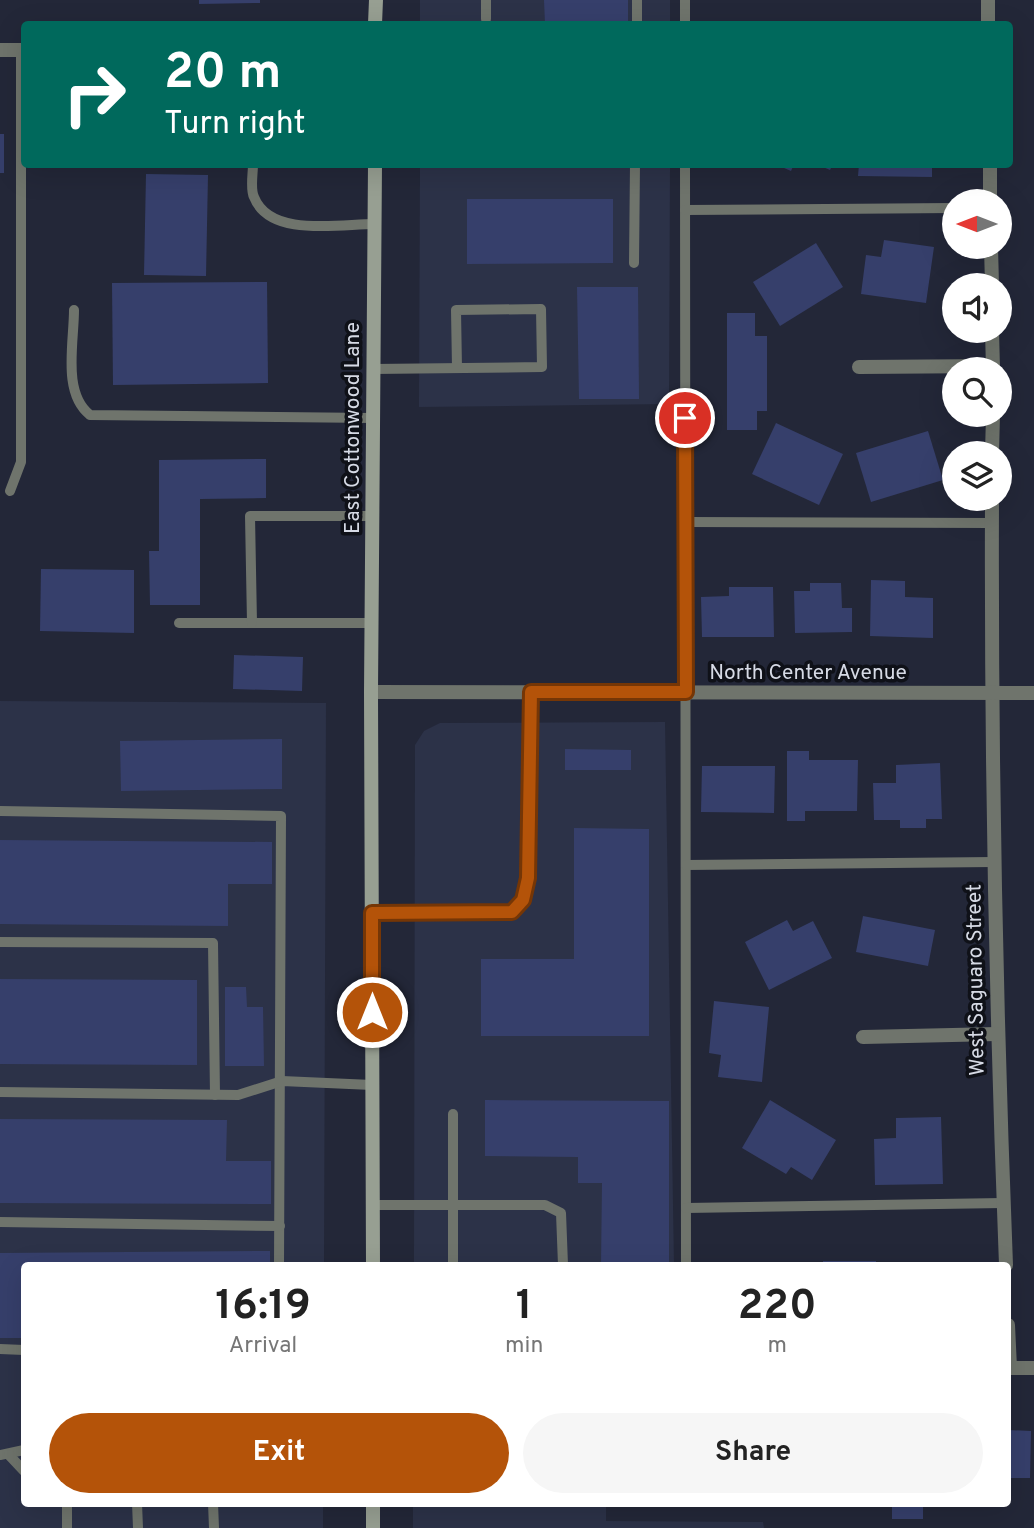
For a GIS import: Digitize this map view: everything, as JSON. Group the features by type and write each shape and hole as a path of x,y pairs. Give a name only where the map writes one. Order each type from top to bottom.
{"main road":[{"path":"376,0 376,21"},
{"name":"East Cottonwood Lane","path":"373,1262 371,692 375,168"},
{"path":"373,1507 373,1528"}],"street":[{"path":"988,0 988,21"},
{"path":"0,50 21,50"},
{"path":"990,168 990,189"},
{"path":"859,367 942,368"},
{"name":"West Saguaro Street","path":"992,511 991,693 997,1034 1006,1262"},
{"name":"North Center Avenue","path":"371,692 1034,693"},
{"path":"863,1037 997,1034"},
{"path":"1011,1368 1034,1368"}],"lane":[{"path":"486,0 486,19"},
{"path":"637,0 637,21"},
{"path":"685,0 685,21"},
{"path":"10,491 21,462 22,168"},
{"path":"253,168 253,197 270,218 293,224 374,224"},
{"path":"634,263 635,168"},
{"path":"685,168 686,1262"},
{"path":"685,210 942,208"},
{"path":"373,369 542,367 541,309 456,310 457,368"},
{"path":"74,310 73,385 79,407 90,415 373,418"},
{"path":"252,623 250,516 372,516"},
{"path":"686,522 992,523"},
{"path":"179,623 372,623"},
{"path":"372,913 499,914 512,912 523,900 528,878 531,692"},
{"path":"0,811 281,816 282,1081 279,1262"},
{"path":"686,865 994,862"},
{"path":"0,942 213,943 215,1095"},
{"path":"0,1092 238,1095 282,1081 372,1085"},
{"path":"453,1114 453,1262"},
{"path":"686,1208 1003,1203"},
{"path":"373,1205 545,1205 561,1213 563,1262"},
{"path":"0,1222 280,1226"},
{"path":"0,1349 21,1350"},
{"path":"4,1455 21,1451"},
{"path":"4,1455 21,1469"},
{"path":"67,1507 67,1528"},
{"path":"137,1507 138,1528"},
{"path":"213,1507 214,1528"}],"shaded area":[{"path":"420,0 670,0 670,21 420,21"},
{"path":"420,168 670,168 669,404 419,407"},
{"path":"0,701 326,703 324,1262 21,1262 21,1507 323,1507 323,1528 0,1528"},
{"path":"665,722 674,1262 414,1262 415,745 424,731 440,723"},
{"path":"413,1507 606,1507 606,1521 763,1522 764,1528 413,1528"}],"building":[{"path":"199,0 260,0 260,3 199,4"},
{"path":"544,0 628,0 628,21 545,21"},
{"path":"0,134 4,134 4,173 0,173"},
{"path":"859,168 932,168 932,177 858,176"},
{"path":"146,174 208,175 206,276 144,275"},
{"path":"467,199 613,199 613,263 467,264"},
{"path":"884,240 934,247 926,303 861,294 866,255 881,257"},
{"path":"816,243 843,287 780,326 753,282"},
{"path":"267,282 268,383 113,385 112,283"},
{"path":"577,287 638,287 639,399 579,399"},
{"path":"727,313 755,313 755,336 767,336 767,411 757,411 757,430 727,430"},
{"path":"776,423 843,454 819,505 752,474"},
{"path":"928,431 942,480 871,502 856,453"},
{"path":"266,459 266,498 200,499 200,605 150,605 149,551 159,551 159,460"},
{"path":"41,569 134,570 134,633 40,631"},
{"path":"871,580 905,581 905,597 933,598 933,638 870,636"},
{"path":"810,583 841,583 842,608 852,608 852,632 795,633 794,591 810,591"},
{"path":"729,587 773,587 774,637 702,637 701,597 729,596"},
{"path":"234,655 303,657 302,691 233,689"},
{"path":"282,739 282,789 121,791 120,741"},
{"path":"565,749 631,750 631,770 565,770"},
{"path":"787,751 809,751 809,760 858,760 857,811 805,811 805,821 787,821"},
{"path":"940,763 942,819 926,819 926,828 900,828 900,820 874,820 873,783 896,783 896,765"},
{"path":"702,766 775,766 774,813 701,812"},
{"path":"574,828 649,829 649,1036 481,1036 481,959 574,959"},
{"path":"0,840 272,842 272,884 228,884 228,926 0,924"},
{"path":"863,916 935,930 928,966 856,952"},
{"path":"787,920 793,931 813,921 832,958 769,990 745,942"},
{"path":"0,979 197,980 197,1065 0,1064"},
{"path":"225,987 246,987 247,1007 263,1007 264,1066 225,1066"},
{"path":"714,1001 769,1007 762,1082 718,1077 721,1055 709,1053"},
{"path":"485,1100 669,1101 669,1262 601,1262 602,1183 578,1183 578,1157 485,1156"},
{"path":"770,1100 836,1140 812,1180 791,1167 786,1174 742,1148"},
{"path":"941,1117 943,1184 875,1185 874,1139 896,1138 896,1118"},
{"path":"0,1119 227,1120 226,1161 271,1161 271,1204 0,1203"},
{"path":"270,1251 270,1262 21,1262 21,1338 0,1338 0,1253"},
{"path":"823,1261 876,1261 876,1262"},
{"path":"1011,1430 1031,1431 1030,1478 1011,1478"},
{"path":"892,1507 923,1507 923,1519 892,1519"}],"route":[{"path":"372,1012 372,913 486,915 512,912 523,900 528,878 531,692 686,692 685,418"}]}
